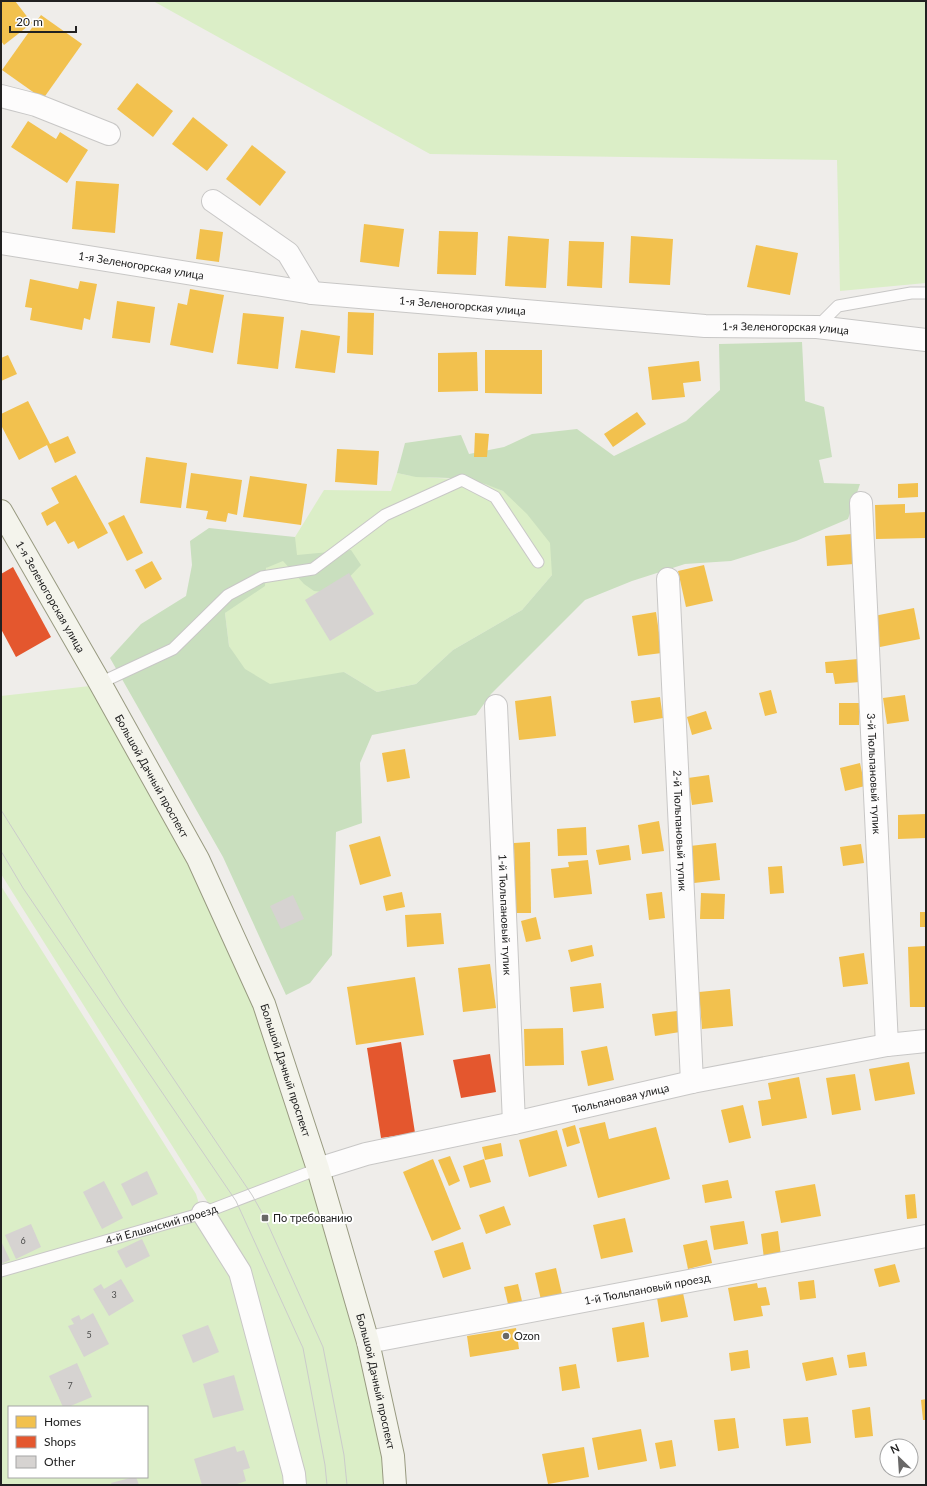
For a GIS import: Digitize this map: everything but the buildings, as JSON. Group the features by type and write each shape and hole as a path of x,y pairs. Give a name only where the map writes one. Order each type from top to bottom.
{"main road":[{"name":"1-я Зеленогорская улица","path":"1,512 100,683"},
{"name":"Большой Дачный проспект","path":"100,683 198,860 264,1004 318,1169 368,1342 393,1456 395,1485"}],"street":[{"path":"1,96 36,105 109,134"},
{"path":"213,201 288,254 312,293"},
{"name":"1-я Зеленогорская улица","path":"1,243 312,293 705,326 817,327 926,340"},
{"name":"3-й Тюльпановый тупик","path":"861,503 887,1045"},
{"name":"2-й Тюльпановый тупик","path":"668,580 692,1082"},
{"name":"1-й Тюльпановый тупик","path":"496,706 514,1123"},
{"name":"Тюльпановая улица","path":"318,1169 366,1154 514,1123 692,1082 887,1045 926,1041"},
{"path":"203,1213 240,1272 294,1474 295,1485"},
{"name":"1-й Тюльпановый проезд","path":"368,1342 926,1236"}],"lane":[{"path":"817,327 838,306 911,294 926,293"},
{"path":"100,683 173,649 228,595 262,577 313,569 385,515 462,480 496,497 538,562"},
{"name":"4-й Елшанский проезд","path":"1,1271 203,1213 318,1169"}],"green space":[{"path":"153,1 926,1 926,283 840,291 837,160 430,154"},
{"path":"802,342 805,401 824,407 832,457 819,460 824,483 860,484 848,519 796,541 731,561 685,564 632,581 585,600 491,694 476,715 372,735 360,763 362,823 336,832 332,955 310,983 286,995 223,857 110,658 141,624 186,596 192,565 190,541 209,528 295,537 297,555 351,550 361,565 334,593 314,591 304,584 283,561 266,568 265,586 225,613 229,646 245,669 270,684 344,672 377,692 416,684 453,650 522,610 552,575 550,543 527,514 503,491 485,484 450,478 416,477 397,473 405,443 461,435 469,454 504,447 532,434 577,429 614,456 686,421 720,390 719,344"},
{"path":"397,473 419,477 452,479 485,484 506,492 516,498 562,532 552,575 522,610 453,650 416,684 377,692 344,672 270,715 229,646 225,613 295,537 324,490 391,491"},
{"path":"90,686 187,863 255,1007 300,1141 356,1343 383,1453 385,1485 301,1485 222,1225 1,874 1,696"},
{"path":"1,886 196,1194 204,1221 235,1276 289,1485 1,1485"}],"tram line":[{"path":"1,810 123,1004 252,1195 265,1218 323,1347 344,1455 347,1485"},
{"path":"1,851 23,888 236,1201 303,1348 325,1465 327,1485"}],"place":[{"name":"По требованию","path":"265,1218"},
{"name":"Ozon","path":"506,1336"}]}
